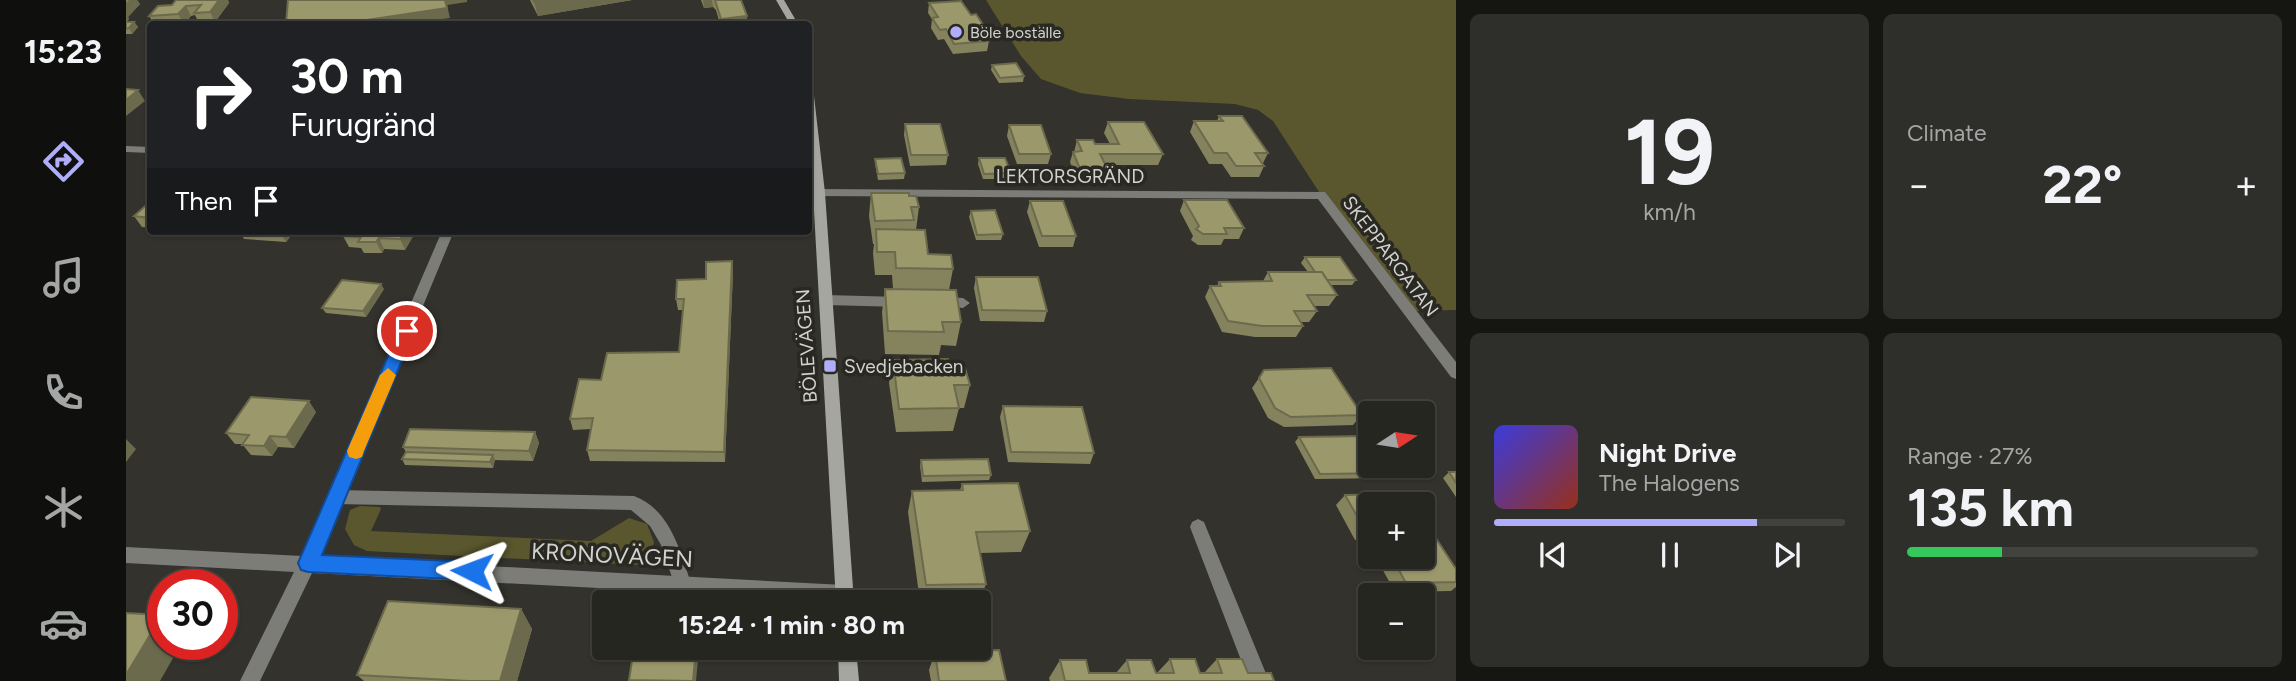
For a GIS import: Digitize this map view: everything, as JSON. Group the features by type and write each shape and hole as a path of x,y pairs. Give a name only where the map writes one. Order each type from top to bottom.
{"street":[{"path":"780,0 792,21"},
{"name":"BÖLEVÄGEN","path":"812,126 819,193 844,590"},
{"path":"126,149 147,150"},
{"name":"LEKTORSGRÄND","path":"819,193 1321,195"},
{"name":"SKEPPARGATAN","path":"1321,195 1456,373"},
{"path":"250,681 308,563 447,235"},
{"path":"826,300 963,303"},
{"path":"336,497 635,503 656,521 668,543 682,583"},
{"path":"1198,527 1259,681"},
{"name":"KRONOVÄGEN","path":"126,555 682,583 763,590"},
{"path":"848,660 849,681"}],"shaded area":[{"path":"986,0 1456,0 1456,310 1408,311 1321,195 1273,121 1258,110 1235,104 1129,99 1080,93 1041,79 1021,56"},
{"path":"360,506 381,509 371,531 591,541 629,518 647,524 654,542 650,558 638,565 367,551 354,545 345,529 350,510"}],"building":[{"path":"176,0 219,0 210,12 194,13 201,5 186,6 178,14 149,16 158,6 172,5"},
{"path":"288,0 445,0 447,8 360,21 286,21"},
{"path":"715,0 741,0 747,16 721,19"},
{"name":"Böle boställe","path":"961,1 971,15 976,14 984,26 979,27 989,41 954,44 946,29 940,30 932,18 938,17 929,3"},
{"path":"126,22 134,22 126,29"},
{"path":"1016,63 1024,76 1000,78 992,65"},
{"path":"126,89 138,90 126,100"},
{"path":"1219,116 1242,116 1268,153 1255,153 1264,166 1236,166 1227,153 1214,153 1194,121 1223,121"},
{"path":"1108,122 1144,122 1163,154 1100,154 1107,168 1080,169 1073,152 1082,151 1077,140 1093,140 1095,144 1119,144"},
{"path":"905,124 940,124 948,155 911,155"},
{"path":"1009,125 1041,125 1051,154 1019,154"},
{"path":"901,158 905,173 878,174 875,159"},
{"path":"979,158 1005,158 1011,173 984,174"},
{"path":"871,193 909,193 909,196 916,196 919,207 911,207 914,220 875,221"},
{"path":"1184,200 1227,200 1244,228 1224,228 1227,234 1203,234 1196,229 1199,226"},
{"path":"1030,201 1063,201 1076,236 1042,236"},
{"path":"147,205 147,218 134,216"},
{"path":"995,210 1003,234 977,235 971,211"},
{"path":"876,229 925,230 928,254 951,255 953,269 896,268 895,252 877,252"},
{"path":"402,235 400,239 379,238 376,242 358,242 361,237 343,236"},
{"path":"1305,257 1340,257 1356,280 1327,280 1322,272 1315,272"},
{"path":"732,261 724,452 587,450 593,418 570,419 579,379 601,380 607,353 679,352 684,299 676,299 677,280 706,279 706,262"},
{"path":"1268,272 1322,272 1337,295 1307,295 1317,311 1294,311 1303,326 1262,326 1228,321 1210,286 1221,286 1219,282 1272,281"},
{"path":"976,277 1038,277 1047,311 982,310"},
{"path":"342,280 381,284 363,311 322,308"},
{"path":"885,289 956,290 961,322 942,322 944,332 888,331"},
{"path":"948,359 950,368 965,368 970,385 954,385 959,408 899,409 893,360"},
{"path":"1331,368 1358,409 1358,415 1291,417 1275,408 1259,378 1264,370"},
{"path":"251,397 309,401 286,437 270,436 264,446 242,445 249,435 226,433"},
{"path":"1003,406 1082,407 1094,453 1011,452"},
{"path":"410,429 535,432 529,451 403,447"},
{"path":"1358,436 1358,473 1320,474 1299,437"},
{"path":"406,452 493,455 490,462 402,459"},
{"path":"988,459 991,475 923,476 921,460"},
{"path":"1449,472 1456,472 1456,483"},
{"path":"1018,483 1030,531 976,532 986,584 926,585 912,491 963,490 962,484"},
{"path":"1345,495 1358,495 1358,518"},
{"path":"1435,537 1456,569 1456,582 1406,583 1398,569 1435,569"},
{"path":"388,601 521,609 500,681 357,675"},
{"path":"126,613 147,614 147,640 126,675"},
{"path":"991,650 999,650 1006,681 939,681 936,660 991,660"},
{"path":"1170,659 1195,659 1200,673 1222,673 1217,659 1242,659 1248,673 1271,673 1274,681 1065,681 1060,660 1086,660 1089,673 1130,673 1127,660 1151,660 1156,673 1174,673"},
{"path":"632,660 695,660 693,681 629,680"}],"slow traffic":[{"path":"356,451 388,375"}],"place":[{"name":"Böle boställe","path":"956,32"},
{"name":"Svedjebacken","path":"830,366"}],"route":[{"path":"407,331 308,563 472,571"}]}
